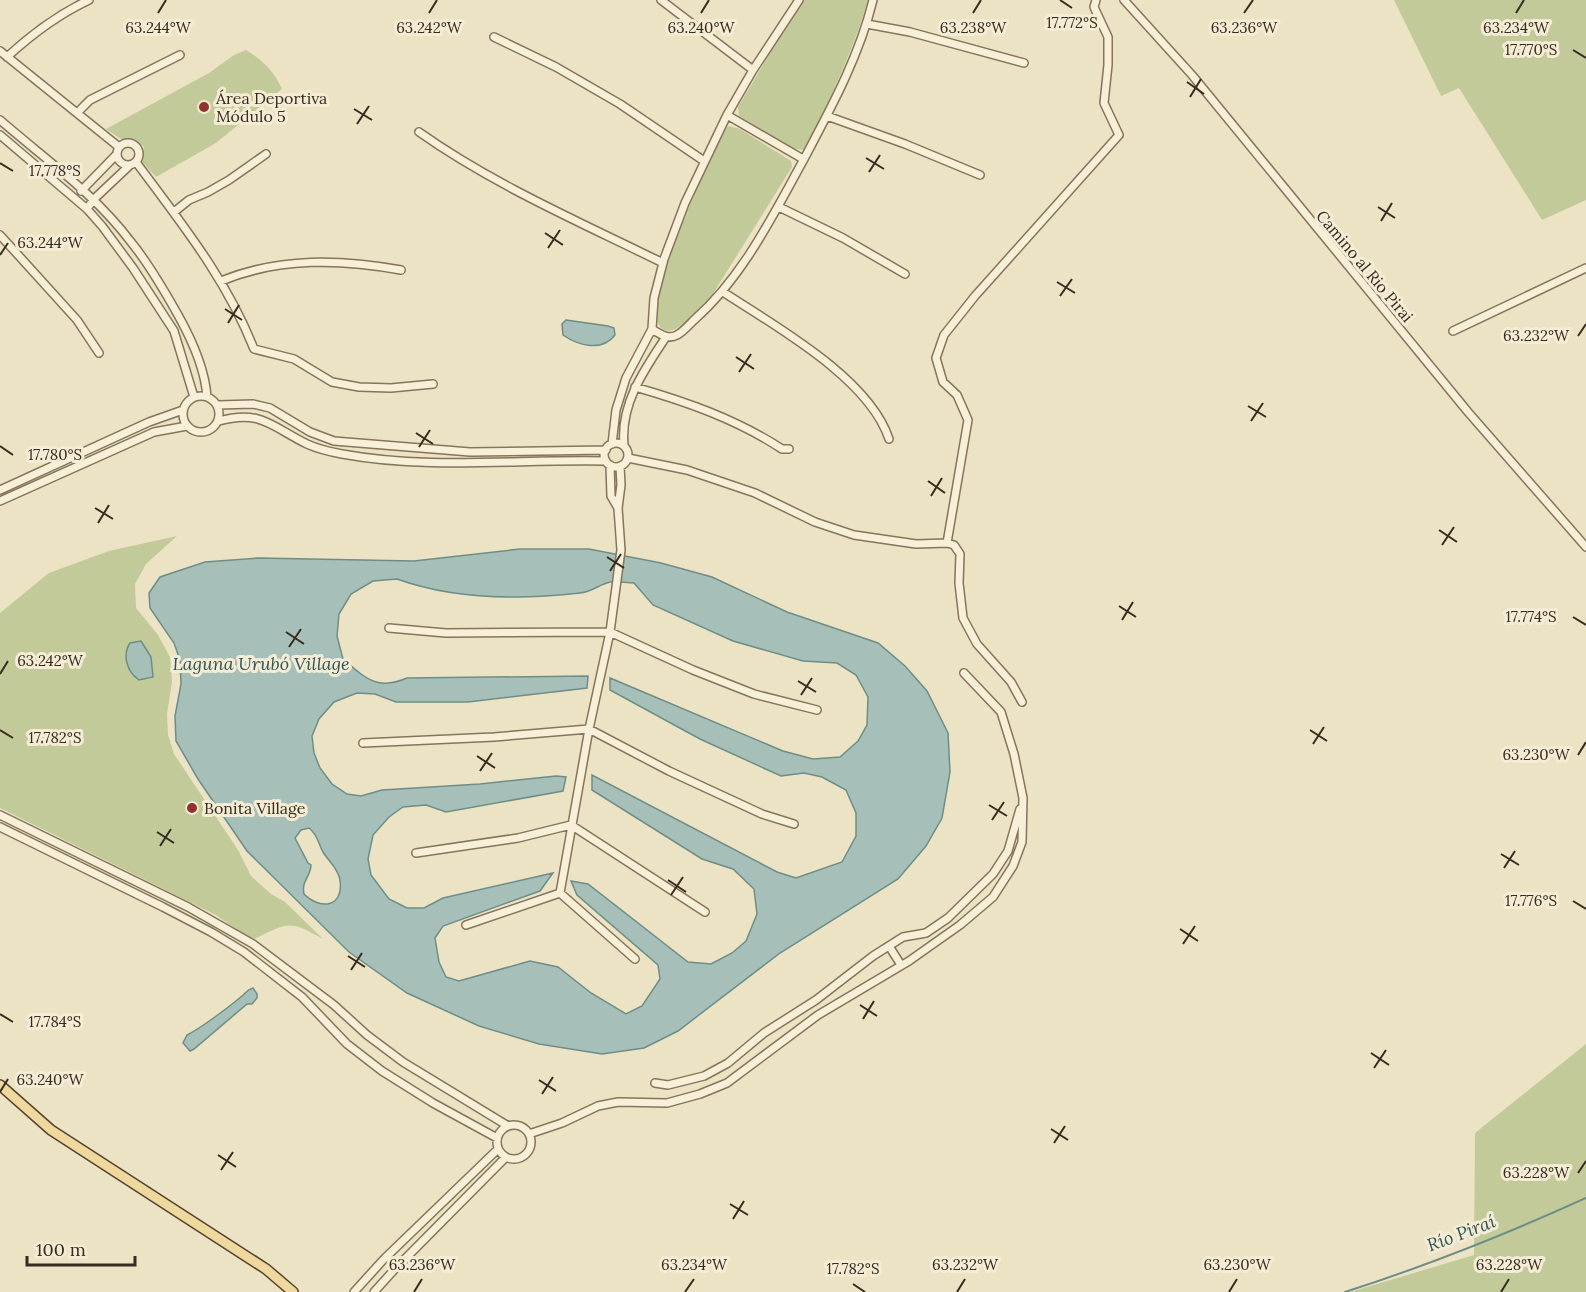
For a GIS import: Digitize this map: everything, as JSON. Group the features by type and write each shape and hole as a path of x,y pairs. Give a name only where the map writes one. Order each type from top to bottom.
{"main road":[{"path":"0,1085 51,1130 266,1269 293,1292"}],"street":[{"path":"7,57 28,37 89,0"},
{"path":"661,0 753,70"},
{"path":"618,508 612,496 608,463 604,454 612,444 616,410 626,378 652,329 654,298 663,263 685,203 727,115 753,70 800,0"},
{"path":"652,329 666,337 676,336 723,292 779,207 827,116 856,52 873,0"},
{"path":"947,543 968,420 957,395 943,382 936,358 944,335 975,296 1119,135 1104,103 1108,37 1094,8 1096,0"},
{"name":"Camino al Rio Pirai","path":"1124,0 1192,75 1468,412 1586,547"},
{"path":"867,24 910,32 1024,63"},
{"path":"494,37 556,67 620,104 704,161"},
{"path":"0,51 77,113 118,151 122,164 132,164 174,212 221,281 243,322 254,349 294,359 332,382 359,387 391,388 433,384"},
{"path":"77,113 90,100 180,55"},
{"path":"727,115 803,159"},
{"path":"827,116 905,144 980,175"},
{"path":"0,120 82,189 131,241 160,283 192,341 206,383 207,397"},
{"path":"419,132 505,184 663,263"},
{"path":"0,135 75,198 108,234 174,331 194,397"},
{"path":"75,198 125,143 135,146 139,156 93,200 87,209"},
{"path":"174,212 189,200 229,180 266,154"},
{"path":"779,207 843,238 904,274"},
{"path":"0,235 77,320 99,353"},
{"path":"221,281 240,273 268,266 311,262 364,264 401,270"},
{"path":"1453,331 1586,268"},
{"path":"147,290 160,283"},
{"path":"723,292 822,359 858,392 884,423 889,439"},
{"path":"628,458 624,446 628,402 639,377 666,337"},
{"path":"635,387 705,409 736,422 782,449 789,449"},
{"path":"218,405 219,421 212,430 192,431 187,426 183,410 188,401 194,397 207,397 218,405 253,404 270,408 294,423 333,441 414,448 527,452 606,450"},
{"path":"0,490 140,426 183,410"},
{"path":"219,421 234,417 253,417 267,421 308,444 357,457 484,464 608,463 620,466"},
{"path":"288,433 294,423"},
{"path":"0,501 154,432 187,426"},
{"path":"612,444 624,446"},
{"path":"413,461 414,448"},
{"path":"628,458 687,470 754,493 815,522 855,535 916,544 947,543 954,545 960,554 959,583 963,618 977,644 1011,682 1022,702"},
{"path":"560,893 589,729 610,632 620,554 618,508 621,485 620,466 628,458"},
{"path":"389,628 456,633 610,632 693,670 754,694 817,710"},
{"path":"529,1134 561,1123 598,1106 618,1102 667,1103 700,1094 727,1083 818,1016 901,965 960,925 993,897 1013,866 1022,842 1023,798 1014,754 1001,711 964,673"},
{"path":"363,743 494,737 589,729 669,771 762,814 794,824"},
{"path":"654,1083 668,1085 704,1076 728,1063 764,1033 816,1000 889,946 903,937 926,933 948,918 993,874 1008,851 1023,798"},
{"path":"0,815 168,897 253,944 334,1005 367,1035 403,1062 508,1126 520,1126 529,1134 531,1144 526,1155 516,1160 505,1158 498,1149 499,1133 508,1126"},
{"path":"416,853 518,838 571,825 705,912"},
{"path":"0,827 212,932 244,952 302,997 347,1044 382,1071 433,1103 497,1138"},
{"path":"466,925 560,893"},
{"path":"560,893 635,959"},
{"path":"163,907 168,897"},
{"path":"889,946 901,965"},
{"path":"354,1292 384,1259 498,1149"},
{"path":"374,1292 505,1158"}],"green space":[{"path":"804,0 868,0 855,38 824,111 803,150 791,148 739,116 738,107"},
{"path":"1394,0 1586,0 1586,200 1542,220 1459,88 1441,96"},
{"name":"Área Deportiva Módulo 5","path":"246,50 267,66 282,89 216,143 156,177 142,162 144,147 134,139 121,139 106,129 209,73 234,55"},
{"path":"729,126 740,129 791,161 792,167 711,297 682,325 669,331 664,330 657,318 658,295 666,266 693,199 726,128"},
{"path":"177,536 146,564 135,584 136,608 158,635 170,657 172,682 167,714 168,735 174,754 238,850 251,876 271,894 285,902 323,939 302,928 288,926 252,940 216,915 0,808 0,613 49,573 109,551"},
{"path":"1586,1044 1586,1292 1350,1292 1474,1255 1475,1133"}],"water":[{"path":"566,320 608,326 614,328 615,335 604,344 590,346 576,342 563,335 562,324"},
{"name":"Laguna Urubó Village","path":"520,549 589,549 661,563 712,577 787,612 878,643 905,666 927,691 948,733 950,772 942,818 926,846 898,879 780,953 678,1031 644,1048 602,1054 539,1044 479,1026 407,993 349,952 247,851 198,779 176,741 175,716 181,684 180,660 174,643 150,608 149,593 160,577 205,562 258,558 414,561","holes":["397,579 464,595 511,597 580,593 610,582 634,583 653,605 733,641 803,661 837,663 856,675 868,697 867,725 858,741 840,757 813,759 783,751 610,678 610,690 700,739 781,776 804,773 822,777 846,790 856,813 856,836 842,862 796,878 777,872 592,775 592,790 702,859 733,869 754,889 757,914 746,941 732,953 711,964 688,962 588,884 571,881 577,895 658,965 660,979 642,1006 626,1014 591,993 558,967 530,961 459,981 446,977 439,962 435,938 443,926 540,891 553,873 443,898 424,908 407,908 389,899 371,875 368,859 373,835 389,817 403,807 426,805 446,812 563,791 566,777 382,790 361,796 347,794 332,784 320,768 314,753 312,736 319,719 334,702 357,693 375,694 396,702 468,702 587,688 588,676 407,678 387,683 379,683 365,677 343,659 337,636 339,614 351,594 373,581","309,828 339,876 338,896 330,903 317,902 304,894 303,889 311,865 295,838 301,830"]},
{"path":"141,641 151,657 153,677 139,680 131,673 126,653 130,643"},
{"path":"253,988 257,998 252,1004 247,1004 190,1051 183,1043 187,1035 200,1028"}],"waterway":[{"name":"Río Piraí","path":"1345,1292 1467,1248 1586,1198"}],"place":[{"name":"Área Deportiva Módulo 5","path":"204,107"},
{"name":"Bonita Village","path":"192,808"}]}
